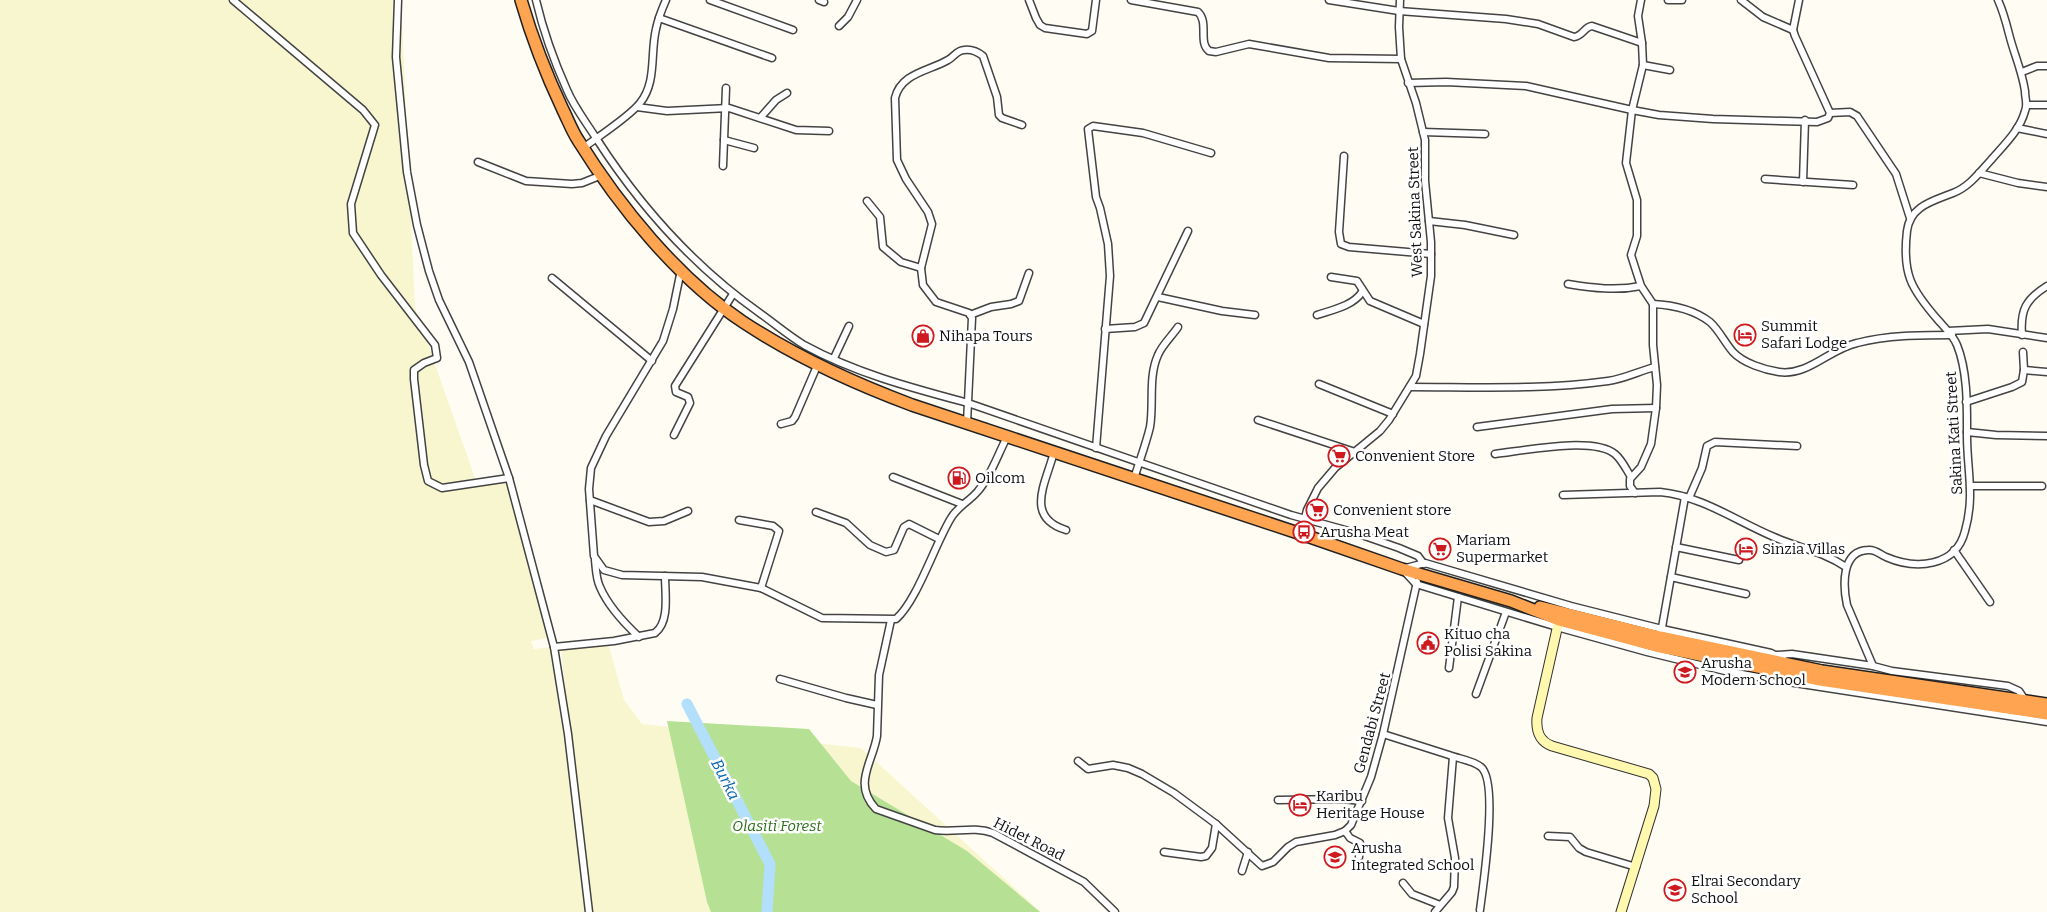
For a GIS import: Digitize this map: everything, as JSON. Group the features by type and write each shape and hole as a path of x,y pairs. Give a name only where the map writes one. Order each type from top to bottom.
{"highway":[{"path":"521,0 548,77 577,139 648,236 681,270 723,307 760,333 817,366 896,399 1420,574 1509,607 1544,611 1661,633 1822,671 2047,704"},
{"path":"1544,611 1558,625 1820,680 2047,714"}],"street":[{"path":"233,0 363,110 375,125 351,204 351,220 353,233 381,276 435,345 437,358 418,366 414,370 424,465 428,481 442,488 508,478"},
{"path":"398,0 396,57 407,172 417,225 439,300 469,362 508,478 554,647 568,734 589,912"},
{"path":"536,0 540,18 567,90 606,155 627,183 667,232 698,264 733,294 803,344 855,368 916,389 968,403 1418,556 1420,574"},
{"path":"583,148 637,107 649,88 652,54 666,0"},
{"path":"710,0 792,30"},
{"path":"839,26 848,17 857,0"},
{"path":"1028,0 1040,25 1046,28 1087,34 1092,32 1096,0"},
{"path":"1131,0 1198,12 1203,19 1205,47 1209,51 1216,52 1249,44 1329,58 1401,59"},
{"path":"1329,0 1398,11 1506,19 1538,24 1574,37 1578,36 1587,27 1592,26 1642,43"},
{"name":"West Sakina Street","path":"1301,534 1312,499 1326,478 1380,431 1393,414 1416,376 1431,276 1431,254 1423,132 1416,103 1401,59 1398,11 1400,0"},
{"path":"1630,477 1641,467 1648,454 1656,408 1657,385 1652,304 1641,286 1631,255 1637,236 1636,193 1626,163 1632,110 1643,65 1638,16 1641,0"},
{"path":"1668,0 1682,0"},
{"path":"1741,0 1764,17 1794,30"},
{"path":"1408,83 1446,82 1526,86 1632,110 1714,119 1824,120 1828,118 1830,113 1813,74 1800,51 1794,30 1800,0"},
{"path":"1830,113 1850,112 1857,116 1896,174 1910,218 1927,203 1962,189 1980,173 2008,141 2025,114 2027,105 2022,72 1998,0"},
{"path":"660,18 772,58"},
{"path":"1022,125 1002,118 999,115 997,97 983,56 979,52 963,50 950,60 920,72 905,81 898,88 894,104 897,160 906,179 928,212 932,224 921,268 923,285 932,299 970,315 991,307 1019,301 1030,273"},
{"path":"1643,65 1670,70"},
{"path":"2022,72 2037,66 2047,66"},
{"path":"723,166 726,88"},
{"path":"761,117 776,100 787,93"},
{"path":"2027,105 2047,106"},
{"path":"637,107 667,111 726,108 761,117 801,131 829,131"},
{"path":"1803,182 1805,120"},
{"path":"1096,448 1105,329 1110,293 1108,244 1096,197 1088,127 1093,126 1143,133 1212,153"},
{"path":"2017,128 2047,134"},
{"path":"1423,132 1484,134"},
{"path":"724,140 754,148"},
{"path":"1344,156 1339,232 1341,244 1349,247 1431,254"},
{"path":"478,162 526,181 572,184 582,183 602,175"},
{"path":"1980,173 2018,183 2047,187"},
{"path":"1765,179 1853,185"},
{"path":"867,201 880,217 883,247 901,262 921,268"},
{"name":"Sakina Kati Street","path":"1846,567 1853,557 1867,550 1876,551 1886,558 1908,562 1929,564 1944,561 1965,534 1969,513 1971,486 1963,368 1958,346 1950,333 1921,301 1911,284 1907,271 1905,248 1910,218"},
{"path":"1429,221 1465,225 1514,235"},
{"path":"1105,329 1140,325 1148,318 1188,231"},
{"path":"639,637 624,623 600,587 594,556 589,478 594,458 663,341 669,324 681,270"},
{"path":"1331,277 1357,281 1361,286 1362,292 1370,301 1424,324"},
{"path":"552,278 652,361"},
{"path":"1568,284 1622,290 1641,286"},
{"path":"2022,335 2022,320 2027,302 2047,286"},
{"path":"1316,315 1346,305 1355,300 1362,292"},
{"path":"674,435 690,403 688,397 676,392 675,386 723,307 733,294"},
{"path":"1158,297 1222,311 1255,315"},
{"path":"1652,304 1677,306 1695,313 1710,323 1739,357 1778,372 1792,372 1810,366 1856,343 1907,336 1988,329 2047,338"},
{"path":"967,423 973,326 970,315"},
{"path":"834,358 849,326"},
{"path":"1134,479 1150,427 1152,388 1156,361 1159,352 1178,327"},
{"path":"1966,402 2022,382 2024,370 2023,352"},
{"path":"781,424 795,417 817,366"},
{"path":"1410,387 1587,383 1620,378 1655,367"},
{"path":"2024,370 2047,372"},
{"path":"1319,384 1393,414"},
{"path":"1477,427 1612,409 1656,408"},
{"path":"1258,420 1355,452"},
{"path":"1968,432 1996,435 2047,436"},
{"path":"594,556 601,567 622,575 702,577 761,588 822,618 896,619 904,610 950,518 962,504 980,489 1008,437"},
{"path":"1661,633 1687,497 1702,468 1707,446 1715,442 1797,446"},
{"path":"1495,454 1552,447 1600,447 1616,455 1630,477 1630,486 1635,493"},
{"path":"1054,452 1041,497 1041,510 1049,523 1066,530"},
{"path":"893,477 962,504"},
{"path":"1971,486 2042,486"},
{"path":"1564,495 1660,492 1687,497 1736,517 1777,538 1826,555 1846,567 1844,580 1847,605 1873,666"},
{"path":"590,500 649,522 664,521 688,511"},
{"path":"816,512 846,523 870,545 886,552 894,550 902,530 907,524 912,524 939,539"},
{"path":"739,520 773,526 779,531 761,588"},
{"path":"1676,547 1739,560"},
{"path":"1954,550 1990,602"},
{"path":"1420,574 1458,597 1509,607 1558,625 1647,652 1775,680 2047,722"},
{"path":"1420,574 1571,606 1661,633 1775,655 1792,654 1873,666 1892,671 2008,686 2018,691 2026,700"},
{"name":"Gendabi Street","path":"1345,831 1351,825 1371,777 1383,734 1420,574"},
{"path":"554,647 639,637 655,632 662,624 666,576"},
{"path":"1671,576 1746,594"},
{"path":"1449,668 1458,597"},
{"path":"1476,694 1509,607"},
{"name":"Hidet Road","path":"891,620 879,675 876,745 867,764 865,779 870,802 876,809 935,830 981,829 993,833 1084,882 1115,912"},
{"path":"1558,625 1537,718 1538,732 1542,740 1548,744 1652,776 1656,789 1654,806 1620,912"},
{"path":"1775,655 1788,663"},
{"path":"780,679 877,705"},
{"path":"1383,734 1467,760 1481,767 1485,772 1487,780 1488,841 1480,910"},
{"path":"1435,912 1452,892 1456,870 1448,818 1453,756"},
{"path":"1078,761 1088,769 1113,765 1128,768 1142,774 1174,793 1216,824 1260,865 1269,865 1296,842 1335,835 1345,831 1350,838 1360,843 1359,857"},
{"path":"1278,800 1342,799 1362,801"},
{"path":"1164,852 1206,856 1212,848 1216,824"},
{"path":"1548,836 1570,837 1579,848 1586,852 1636,867"},
{"path":"1242,871 1248,852"},
{"path":"1403,882 1412,894 1440,905"}],"green space":[{"path":"0,0 401,0 415,307 477,484 508,481 547,638 531,641 534,649 551,647 560,715 568,715 561,650 608,643 624,700 642,724 861,748 1041,912 0,912"},
{"name":"Olasiti Forest","path":"667,721 809,729 851,781 967,851 1040,912 711,912 707,902"}],"waterway":[{"name":"Burka","path":"687,704 770,864 767,912"}],"place":[{"name":"Summit Safari Lodge","path":"1745,335"},
{"name":"Nihapa Tours","path":"923,336"},
{"name":"Convenient Store","path":"1339,456"},
{"name":"Oilcom","path":"959,478"},
{"name":"Convenient store","path":"1317,510"},
{"name":"Arusha Meat","path":"1304,532"},
{"name":"Mariam Supermarket","path":"1440,549"},
{"name":"Sinzia Villas","path":"1746,549"},
{"name":"Kituo cha Polisi Sakina","path":"1428,643"},
{"name":"Arusha Modern School","path":"1685,672"},
{"name":"Karibu Heritage House","path":"1300,805"},
{"name":"Arusha Integrated School","path":"1335,857"},
{"name":"Elrai Secondary School","path":"1675,890"}]}
